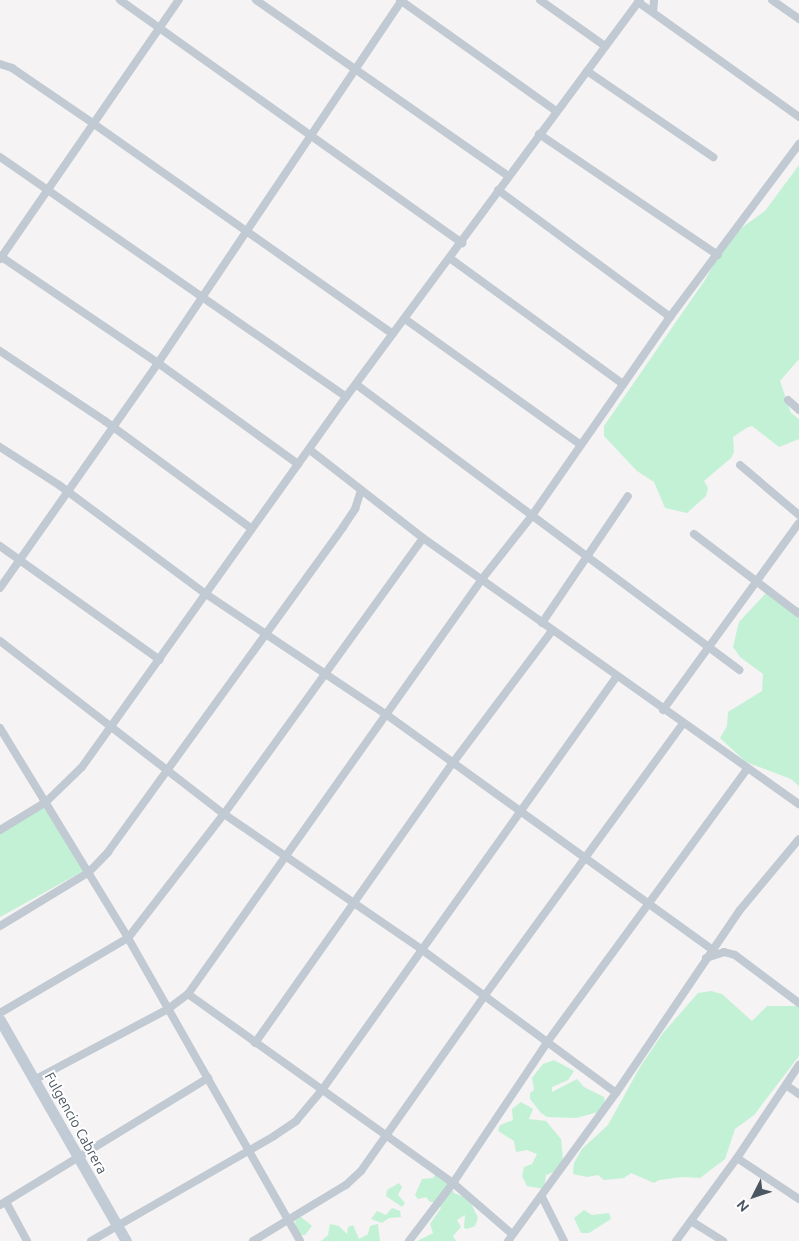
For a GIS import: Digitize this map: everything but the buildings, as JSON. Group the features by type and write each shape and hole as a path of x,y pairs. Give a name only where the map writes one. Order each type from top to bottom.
{"main road":[{"name":"Fulgencio Cabrera","path":"0,1020 126,1241"}],"street":[{"path":"120,0 159,30 311,134 462,243"},
{"path":"179,0 0,257 158,363 298,464"},
{"path":"256,0 355,67 508,176"},
{"path":"0,588 158,363 401,0 556,111"},
{"path":"540,0 605,46"},
{"path":"652,12 654,0"},
{"path":"772,0 799,19"},
{"path":"0,830 46,802 70,781 160,660 346,398 451,259 508,176 639,1 799,117"},
{"path":"0,64 12,68 94,124 247,229 394,334"},
{"path":"587,70 713,157"},
{"path":"539,134 718,255"},
{"path":"34,1080 168,1009 188,994 482,579 531,517 670,317 799,144"},
{"path":"0,157 346,398"},
{"path":"498,190 670,317"},
{"path":"451,259 623,384"},
{"path":"406,319 581,445"},
{"path":"0,351 113,427 252,529"},
{"path":"357,385 531,517 739,670"},
{"path":"788,400 799,410"},
{"path":"0,447 68,492 206,594 387,715 519,813 712,949"},
{"path":"310,450 423,538 663,710 799,804"},
{"path":"740,465 799,515"},
{"path":"0,926 89,872 108,852 169,770 355,509 361,490"},
{"path":"542,623 585,556 628,496"},
{"path":"355,509 374,500"},
{"path":"663,710 707,646 799,523"},
{"path":"694,534 798,613"},
{"path":"0,1013 128,938 224,814 423,538"},
{"path":"0,546 160,660"},
{"path":"255,1043 452,764 552,630"},
{"path":"0,642 112,726 224,814 421,948 616,1093"},
{"path":"91,1241 285,1130 322,1090 421,948 617,676"},
{"path":"254,1241 354,1179 683,723"},
{"path":"0,728 3,738 46,802 128,938 300,1241"},
{"path":"409,1241 453,1183 548,1041 748,768"},
{"path":"188,994 453,1183 510,1238 542,1197 616,1093 740,910 799,839"},
{"path":"706,958 724,952 735,954 799,1003"},
{"path":"676,1241 737,1158 799,1065"},
{"path":"27,1241 3,1204 208,1078"},
{"path":"786,1085 799,1094"},
{"path":"737,1158 799,1199"},
{"path":"542,1197 564,1241"},
{"path":"691,1221 723,1241"}],"green space":[{"path":"799,165 799,359 780,381 791,413 799,419 799,439 779,447 752,426 748,427 733,437 734,452 731,458 704,481 708,488 706,496 687,513 665,508 654,482 637,471 604,436 604,426 705,280 730,236 765,211"},
{"path":"766,593 799,608 799,786 791,779 746,762 720,738 727,726 728,712 762,691 763,674 740,657 733,647 739,622"},
{"path":"45,805 85,870 0,917 0,834"},
{"path":"711,991 722,994 752,1021 767,1006 799,1006 799,1056 754,1115 735,1129 725,1159 700,1178 682,1177 659,1180 654,1183 631,1173 624,1178 604,1180 598,1175 587,1177 573,1174 574,1163 582,1149 608,1125 640,1067 663,1033 698,993"},
{"path":"554,1060 574,1071 568,1080 552,1087 552,1092 577,1079 584,1087 604,1097 605,1103 598,1112 576,1118 547,1117 541,1113 530,1099 530,1093 534,1090 532,1078 543,1064"},
{"path":"521,1102 533,1109 529,1119 546,1121 561,1139 563,1159 556,1171 546,1175 544,1189 527,1186 522,1176 524,1167 532,1164 537,1154 527,1150 516,1152 514,1141 498,1131 500,1125 513,1120 512,1109"},
{"path":"436,1173 444,1175 454,1193 469,1199 478,1218 475,1226 467,1229 464,1228 465,1215 457,1220 461,1227 453,1236 456,1241 417,1241 433,1233 430,1224 441,1208 436,1202 430,1202 426,1197 418,1199 415,1195 422,1179 433,1178"},
{"path":"399,1183 402,1187 398,1195 405,1203 402,1207 386,1196 387,1190"},
{"path":"392,1208 400,1211 401,1217 389,1218 382,1223 371,1219 377,1211 386,1215"},
{"path":"584,1210 592,1215 609,1213 611,1219 589,1233 581,1233 574,1218"},
{"path":"301,1217 312,1226 305,1235 300,1235 296,1231 295,1218"},
{"path":"330,1224 339,1226 347,1234 348,1227 353,1225 359,1239 368,1234 370,1226 378,1224 380,1241 321,1241 328,1235"}]}
